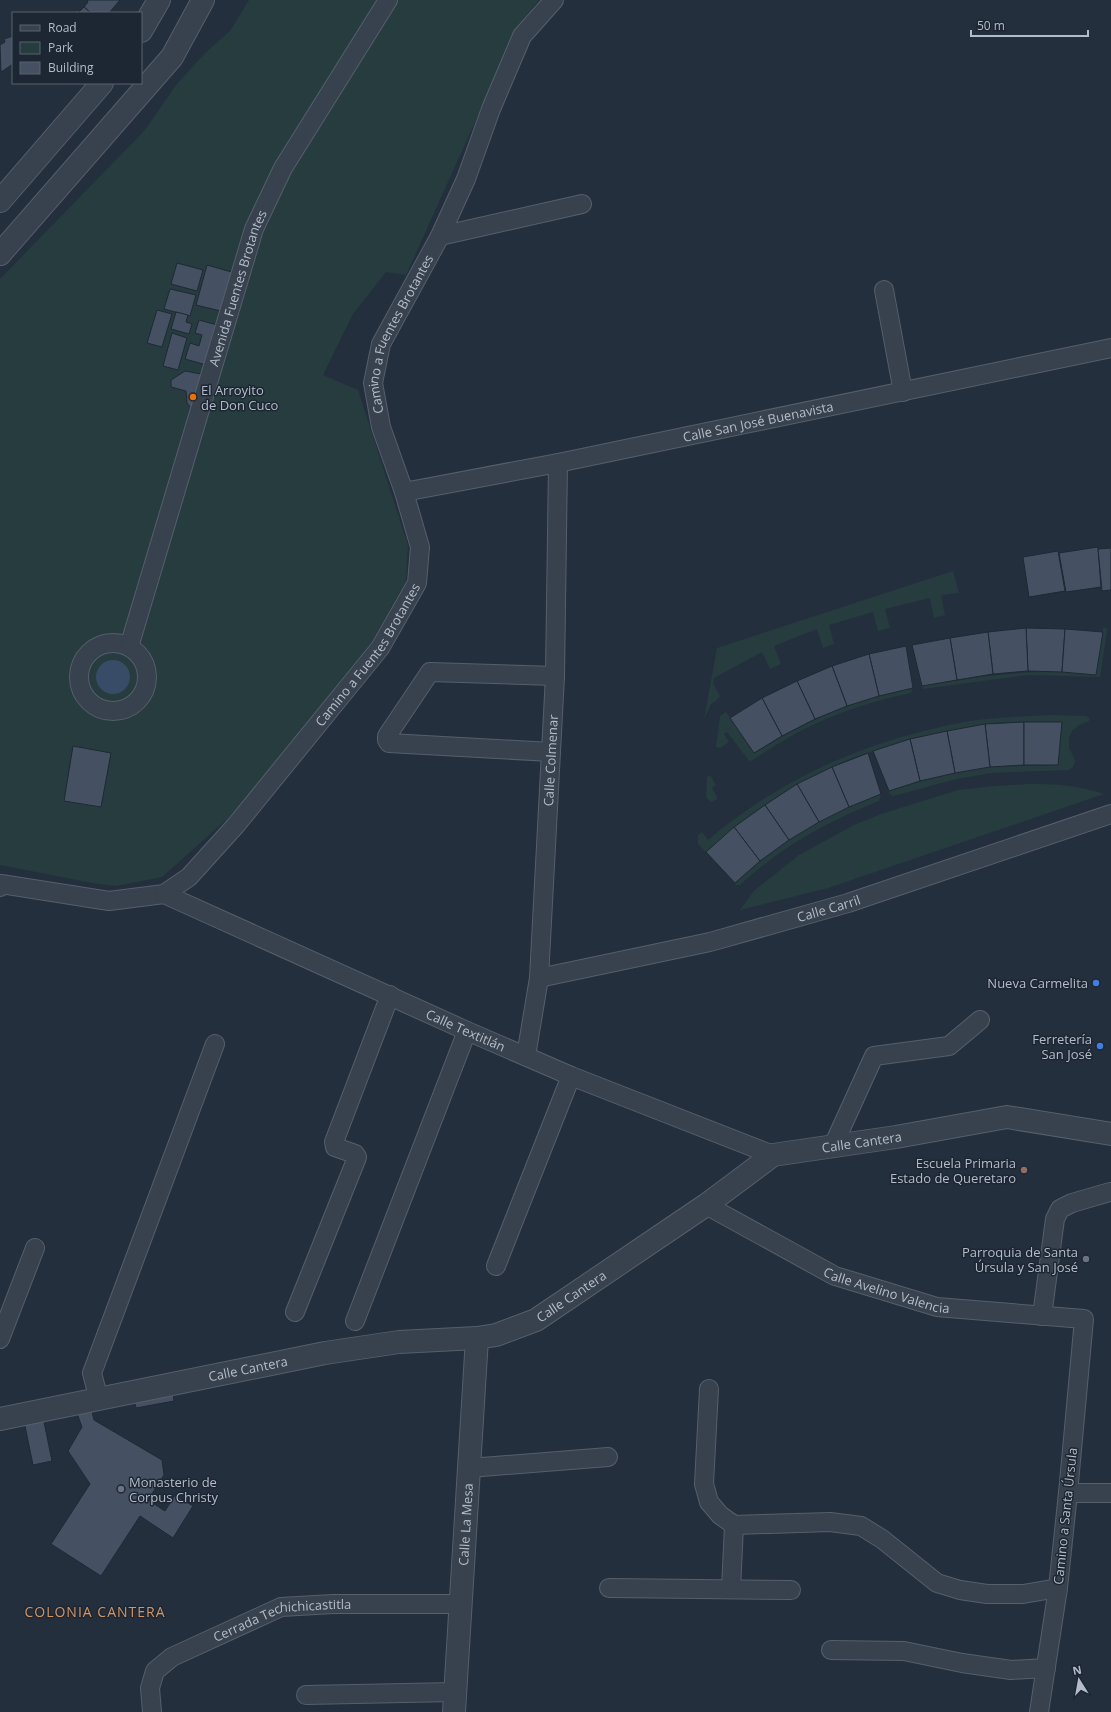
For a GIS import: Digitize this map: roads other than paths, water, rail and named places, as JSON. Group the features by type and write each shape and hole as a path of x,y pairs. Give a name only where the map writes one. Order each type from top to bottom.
{"street":[{"path":"142,29 159,0"},
{"path":"0,254 172,57 203,0"},
{"name":"Avenida Fuentes Brotantes","path":"129,648 254,229 283,168 388,0"},
{"name":"Camino a Fuentes Brotantes","path":"1,885 109,901 164,894 189,877 236,825 380,648 417,582 420,547 404,492 381,427 373,383 381,344 440,236 466,179 491,109 522,36 554,0"},
{"path":"0,201 101,84"},
{"path":"440,236 582,204"},
{"path":"884,290 903,392"},
{"name":"Calle San José Buenavista","path":"404,492 558,463 1111,348"},
{"name":"Calle Colmenar","path":"526,1056 539,978 555,676 558,463"},
{"path":"551,752 389,743 386,740 387,736 430,672 555,676"},
{"name":"Calle Carril","path":"539,978 710,942 848,903 1111,814"},
{"name":"Calle Textitlán","path":"164,894 467,1031 571,1076 773,1155"},
{"path":"295,1312 357,1157 355,1154 335,1147 334,1142 390,995"},
{"path":"833,1146 874,1056 949,1046 980,1020"},
{"path":"355,1321 467,1031"},
{"path":"99,1400 92,1373 215,1044"},
{"path":"496,1266 571,1076"},
{"name":"Calle Cantera","path":"0,1418 99,1400 325,1353 399,1342 477,1338 496,1334 536,1320 706,1205 773,1155 896,1137 1008,1116 1111,1134"},
{"path":"1042,1316 1055,1219 1060,1209 1072,1203 1111,1190"},
{"name":"Calle Avelino Valencia","path":"706,1205 835,1276 937,1307 1084,1319"},
{"path":"0,1339 35,1248"},
{"name":"Camino a Santa Úrsula","path":"1039,1712 1058,1588 1084,1319"},
{"name":"Calle La Mesa","path":"454,1702 477,1338"},
{"path":"709,1389 704,1484 709,1502 720,1515 734,1525 830,1522 860,1526 882,1539 937,1583 960,1590 987,1594 1023,1594 1058,1588"},
{"path":"469,1468 608,1457"},
{"path":"1068,1493 1111,1493"},
{"path":"731,1589 734,1525"},
{"path":"609,1588 791,1590"},
{"name":"Cerrada Techichicastitla","path":"152,1712 150,1688 155,1671 172,1657 281,1607 333,1604 461,1604"},
{"path":"831,1650 904,1651 962,1663 1004,1669 1046,1668"},
{"path":"306,1694 454,1702"}],"water":[{"path":"110,660 116,660 125,665 129,671 129,683 125,689 116,694 110,694 101,689 96,680 96,674 101,665"}],"place":[{"name":"El Arroyito de Don Cuco","path":"193,397"},
{"name":"Nueva Carmelita","path":"1096,983"},
{"name":"Ferretería San José","path":"1100,1046"},
{"name":"Escuela Primaria Estado de Queretaro","path":"1024,1170"},
{"name":"Parroquia de Santa Úrsula y San José","path":"1086,1259"},
{"name":"Monasterio de Corpus Christy","path":"121,1489"}],"district":[{"name":"COLONIA CANTERA","path":"95,1611"}]}
